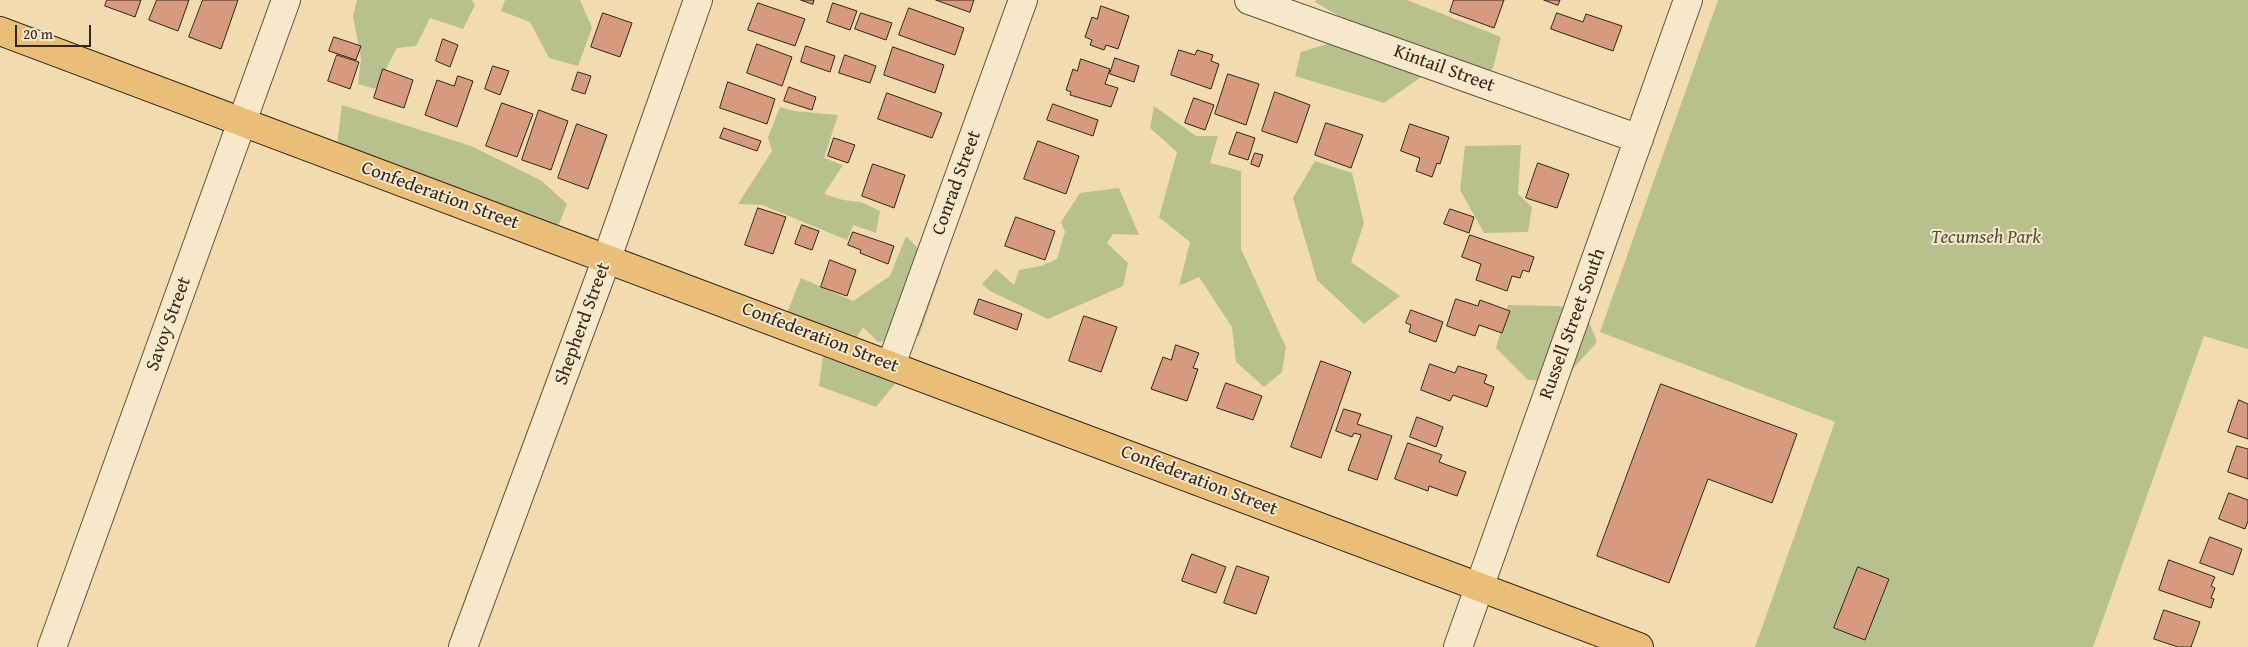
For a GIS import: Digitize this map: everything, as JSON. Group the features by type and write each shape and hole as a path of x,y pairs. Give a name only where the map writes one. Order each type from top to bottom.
{"main road":[{"name":"Confederation Street","path":"0,31 1639,647"}],"street":[{"name":"Savoy Street","path":"52,647 286,0"},
{"name":"Shepherd Street","path":"463,647 607,258 698,0"},
{"name":"Conrad Street","path":"891,365 1023,0"},
{"name":"Kintail Street","path":"1249,0 1639,139"},
{"name":"Russell Street South","path":"1458,647 1688,0"}],"green space":[{"path":"357,0 472,0 475,5 463,29 430,18 416,46 397,48 375,89 358,84 361,59 353,16"},
{"path":"505,0 580,0 592,28 578,66 549,58 530,22 501,11"},
{"path":"1316,0 1407,0 1501,37 1493,68 1470,86 1449,60 1424,46 1424,75 1384,103 1295,76 1301,52 1343,39 1349,22 1315,2"},
{"name":"Tecumseh Park","path":"1718,0 2248,0 2248,349 2204,336 2093,647 1755,647 1835,422 1600,332"},
{"path":"342,105 471,146 542,181 567,204 557,229 336,153"},
{"path":"1154,106 1196,136 1218,136 1210,163 1241,171 1241,249 1286,347 1282,372 1264,387 1236,362 1232,327 1199,277 1179,286 1190,242 1159,217 1177,152 1150,128"},
{"path":"780,107 794,111 838,115 824,158 843,165 824,194 843,200 861,202 880,211 876,233 853,225 847,240 762,205 738,204 772,151 768,137"},
{"path":"1521,145 1518,194 1532,207 1528,232 1484,233 1460,190 1465,146"},
{"path":"1315,161 1352,173 1364,223 1351,262 1400,296 1364,324 1317,280 1293,198"},
{"path":"1119,188 1139,235 1113,234 1107,243 1128,263 1123,286 1048,319 990,291 982,284 996,269 1014,285 1019,270 1041,266 1057,259 1065,232 1061,222 1080,193"},
{"path":"906,236 941,272 919,336 878,342 863,327 854,342 899,379 876,407 819,386 826,335 787,313 801,278 853,301 890,276"},
{"path":"1508,305 1560,306 1588,320 1597,342 1562,381 1528,380 1496,348"}],"building":[{"path":"107,0 141,0 135,17 105,6"},
{"path":"157,0 189,0 178,31 149,20"},
{"path":"203,0 238,0 221,49 189,37"},
{"path":"801,0 814,0 813,4"},
{"path":"936,0 974,0 970,12"},
{"path":"1454,0 1504,0 1494,28 1450,12"},
{"path":"1544,0 1560,0 1558,5"},
{"path":"758,3 805,19 795,46 748,30"},
{"path":"833,3 857,11 850,30 827,22"},
{"path":"1101,6 1129,16 1118,49 1106,45 1104,50 1090,45 1092,40 1085,37 1092,17 1097,19"},
{"path":"909,8 964,28 955,55 899,35"},
{"path":"603,13 632,23 620,57 591,47"},
{"path":"861,13 892,23 886,40 855,29"},
{"path":"1557,13 1583,22 1586,14 1622,26 1613,51 1551,29"},
{"path":"334,37 361,46 356,60 329,51"},
{"path":"443,39 458,45 450,67 436,61"},
{"path":"757,44 792,57 782,86 747,73"},
{"path":"806,46 835,56 830,72 801,62"},
{"path":"893,47 944,65 935,93 884,75"},
{"path":"1179,50 1195,55 1197,50 1213,55 1211,61 1219,64 1211,89 1171,75"},
{"path":"337,55 359,62 350,89 328,81"},
{"path":"845,55 876,66 870,83 839,73"},
{"path":"1115,58 1139,66 1134,82 1110,74"},
{"path":"1081,59 1110,69 1105,84 1118,88 1111,107 1070,95 1071,92 1066,90 1073,69 1077,71"},
{"path":"493,66 509,71 500,95 485,89"},
{"path":"383,69 413,80 404,108 374,98"},
{"path":"578,72 591,76 585,94 572,90"},
{"path":"1228,74 1259,84 1246,125 1215,114"},
{"path":"458,76 473,81 457,127 425,115 437,80 454,86"},
{"path":"728,82 775,99 767,124 720,108"},
{"path":"789,87 816,97 812,110 784,101"},
{"path":"1275,92 1310,105 1297,143 1262,131"},
{"path":"887,93 942,113 932,138 878,119"},
{"path":"1194,98 1214,105 1205,130 1185,123"},
{"path":"502,103 533,114 517,157 486,146"},
{"path":"1053,104 1098,120 1093,136 1047,120"},
{"path":"539,110 568,121 551,170 522,160"},
{"path":"1326,123 1363,135 1351,168 1315,155"},
{"path":"577,124 607,135 588,189 558,178"},
{"path":"1410,124 1449,137 1440,164 1437,163 1432,177 1416,171 1420,158 1401,151"},
{"path":"724,128 761,141 757,151 720,138"},
{"path":"1237,132 1255,138 1248,160 1229,154"},
{"path":"834,138 855,145 848,163 828,156"},
{"path":"1038,141 1079,156 1066,194 1024,179"},
{"path":"1255,153 1263,155 1259,167 1251,164"},
{"path":"1538,163 1569,174 1557,208 1526,198"},
{"path":"873,164 905,175 894,208 862,196"},
{"path":"758,208 786,217 773,254 745,245"},
{"path":"1450,209 1474,217 1469,233 1444,224"},
{"path":"1016,217 1055,231 1045,260 1005,246"},
{"path":"802,225 819,231 812,250 795,244"},
{"path":"853,232 894,246 888,264 860,253 861,250 848,245"},
{"path":"1470,235 1534,257 1529,272 1523,270 1520,278 1512,276 1507,291 1476,280 1481,264 1462,257"},
{"path":"830,260 856,270 847,296 821,287"},
{"path":"979,299 1022,314 1017,330 974,314"},
{"path":"1456,299 1478,306 1480,300 1510,311 1502,333 1479,325 1475,336 1447,326"},
{"path":"1411,310 1443,322 1436,342 1409,332 1411,325 1406,323"},
{"path":"1084,316 1117,327 1101,372 1069,361"},
{"path":"1176,345 1199,353 1193,368 1198,369 1187,401 1151,389 1163,357 1171,360"},
{"path":"1321,361 1351,372 1321,458 1291,447"},
{"path":"1430,364 1455,373 1458,366 1487,375 1484,383 1494,387 1487,407 1453,395 1450,401 1421,390"},
{"path":"1226,383 1262,396 1253,420 1217,408"},
{"path":"1661,384 1797,434 1772,503 1708,479 1669,583 1597,556"},
{"path":"2239,400 2248,404 2248,439 2228,432"},
{"path":"1344,409 1361,414 1357,424 1392,436 1377,480 1348,470 1361,435 1354,433 1352,437 1336,431"},
{"path":"1417,417 1443,427 1436,447 1410,437"},
{"path":"1408,443 1442,455 1439,462 1466,472 1457,496 1429,486 1428,491 1395,479"},
{"path":"2237,446 2248,449 2248,479 2228,472"},
{"path":"2229,493 2248,500 2248,521 2245,529 2219,519"},
{"path":"2210,537 2242,549 2233,575 2200,563"},
{"path":"1192,554 1226,567 1216,593 1182,581"},
{"path":"2169,560 2215,577 2211,586 2215,588 2211,598 2214,599 2211,608 2159,590"},
{"path":"1237,566 1269,577 1256,614 1224,603"},
{"path":"1858,567 1889,579 1865,640 1834,628"},
{"path":"2164,610 2200,622 2191,647 2178,647 2154,639"}]}
